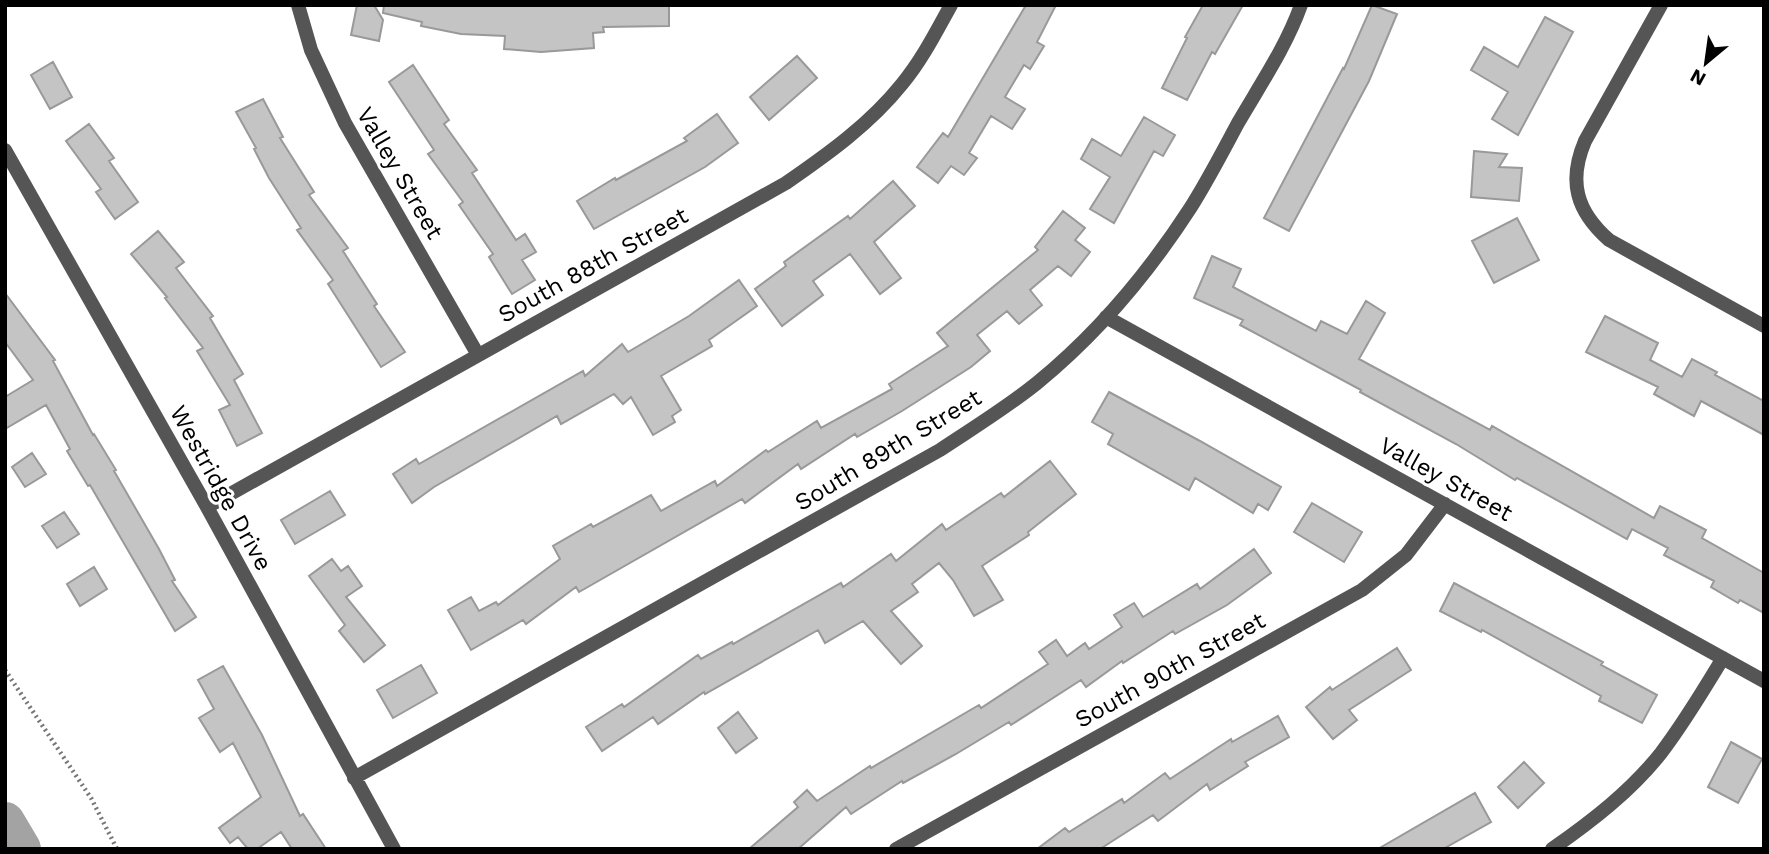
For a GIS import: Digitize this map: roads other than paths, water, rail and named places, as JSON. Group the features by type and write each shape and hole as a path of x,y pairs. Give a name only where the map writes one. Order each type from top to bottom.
{"street":[{"name":"Valley Street","path":"299,5 311,50 345,123 478,355"},
{"name":"South 88th Street","path":"207,507 786,183 836,148 880,109 926,51 951,5"},
{"name":"South 89th Street","path":"354,778 940,450 994,415 1036,383 1106,317 1152,262 1191,206 1280,50 1300,5"},
{"path":"1661,5 1585,141 1576,168 1576,186 1581,204 1598,230 1609,240 1764,326"},
{"name":"Westridge Drive","path":"5,150 207,507 394,849"},
{"name":"Valley Street","path":"1106,317 1764,681"},
{"name":"South 90th Street","path":"896,849 1362,590 1406,555 1445,504"},
{"path":"1552,849 1622,795 1659,755 1688,717 1723,658"}],"waterway":[{"path":"5,822 21,849"}]}
